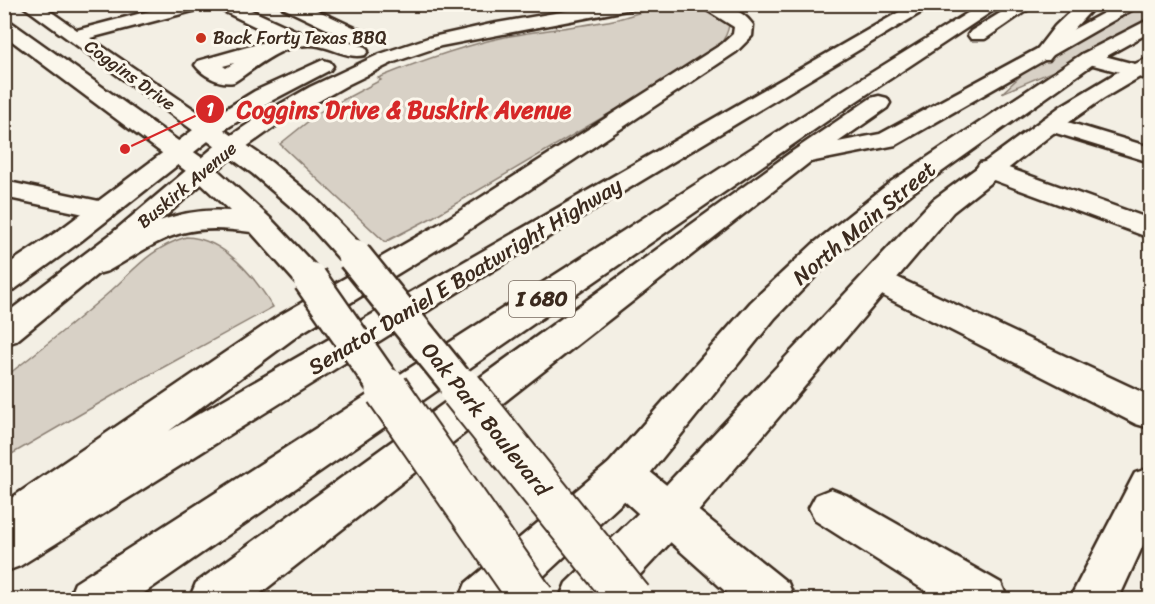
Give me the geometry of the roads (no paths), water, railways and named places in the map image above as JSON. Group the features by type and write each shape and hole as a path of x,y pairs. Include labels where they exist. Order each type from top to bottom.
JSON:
{"main road":[{"name":"Coggins Drive","path":"28,4 53,21 75,26 190,118 232,145"},
{"path":"75,26 198,4"},
{"path":"223,4 297,39"},
{"path":"290,4 366,48"},
{"name":"Buskirk Avenue","path":"9,274 103,210 208,129 263,96 366,48 420,30 562,4"},
{"name":"Buskirk Avenue","path":"4,333 88,269 232,145 297,104 380,61 408,50 474,31 606,11 631,4"},
{"path":"4,528 289,326 451,229 729,48 741,36 744,25 731,15 705,4"},
{"name":"I 680","path":"92,600 829,109 995,4"},
{"name":"I 680","path":"213,600 799,158 1028,4"},
{"path":"1042,56 1062,30 1089,4"},
{"path":"799,158 887,140 1134,4"},
{"name":"Senator Daniel E Boatwright Highway","path":"4,551 480,265 919,7"},
{"name":"North Main Street","path":"483,600 624,475 763,310 824,250 902,187 1089,58 1150,25"},
{"name":"Coggins Drive","path":"4,26 14,43 203,171"},
{"path":"277,46 297,39 319,40 366,48"},
{"path":"1089,58 1145,69"},
{"name":"North Main Street","path":"583,600 669,513 943,206 1051,124 1145,69"},
{"path":"1051,124 1150,155"},
{"name":"Oak Park Boulevard","path":"232,145 307,206 354,256 631,600"},
{"path":"989,169 1150,229"},
{"path":"203,171 260,224 310,279 533,600"},
{"path":"4,189 103,210"},
{"path":"88,269 145,237 185,221 202,218 260,224"},
{"path":"877,280 1150,413"},
{"path":"624,475 771,600"},
{"path":"1093,600 1150,486"},
{"path":"831,508 984,600"}],"place":[{"name":"Back Forty Texas BBQ","path":"201,38"},
{"name":"Coggins Drive & Buskirk Avenue","path":"125,149"}]}
